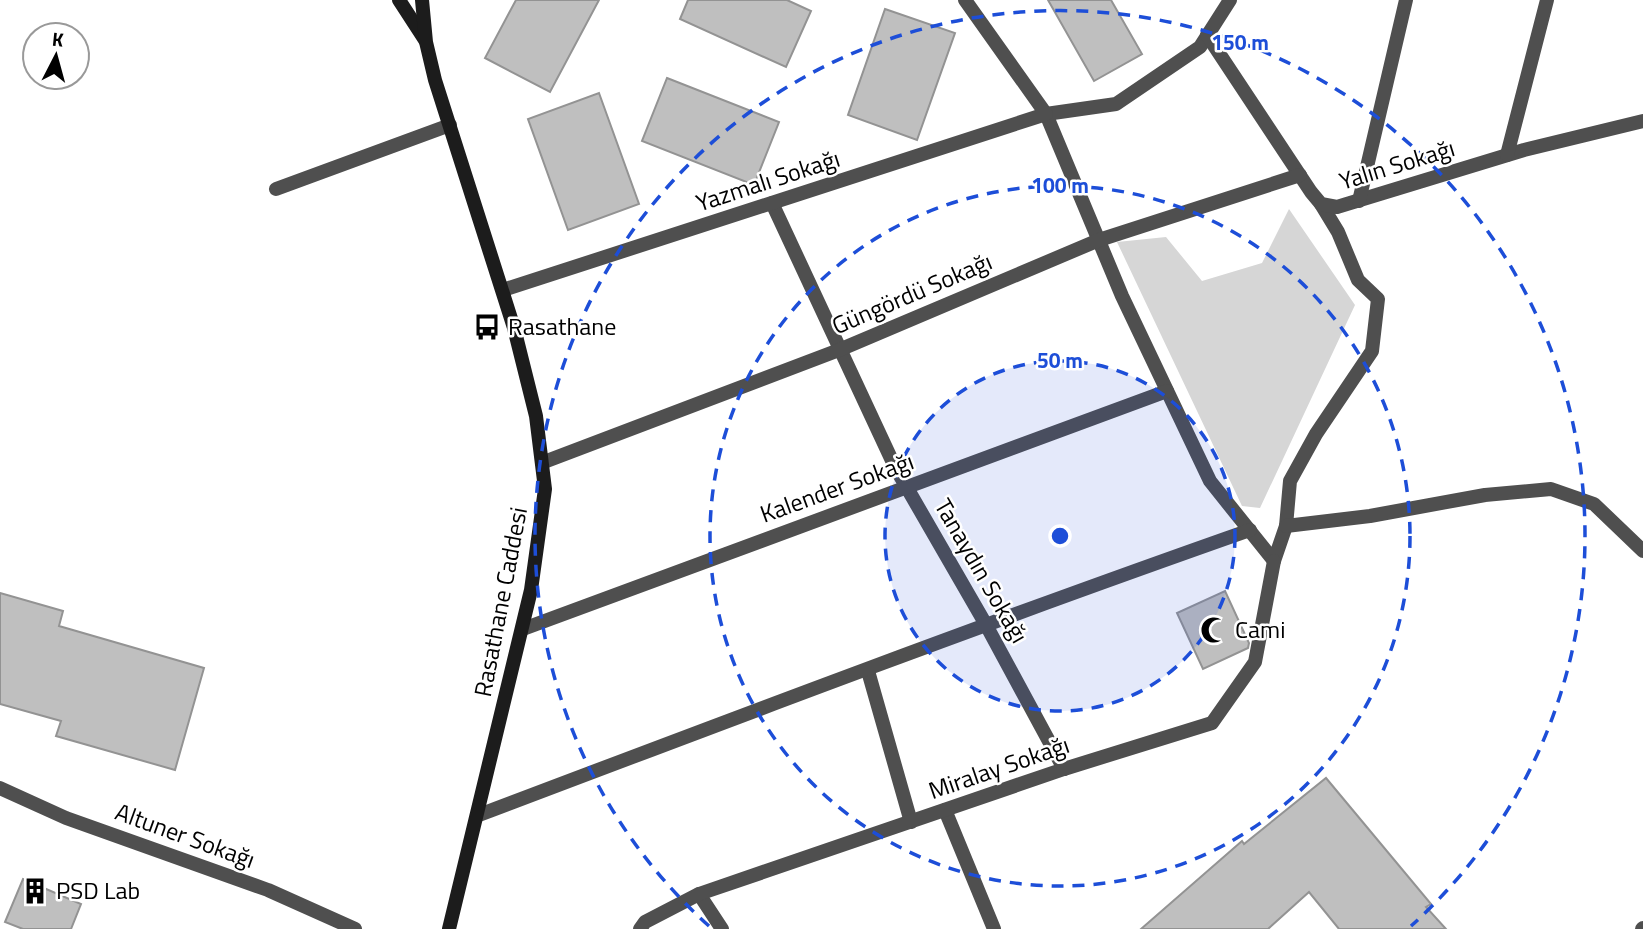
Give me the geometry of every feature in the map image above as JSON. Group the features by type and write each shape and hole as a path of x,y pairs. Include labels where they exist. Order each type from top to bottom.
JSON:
{"street":[{"path":"399,0 426,42"},
{"name":"Rasathane Caddesi","path":"422,0 426,42 503,290 536,416 544,461 543,520 523,629 449,929"},
{"path":"965,0 1046,114 1099,240 1210,481 1274,561"},
{"name":"Yazmalı Sokağı","path":"503,290 1046,114 1116,104 1200,47 1230,0"},
{"path":"1359,201 1406,0"},
{"path":"1507,155 1547,0"},
{"name":"Yalın Sokağı","path":"1207,35 1321,204 1337,207 1507,155 1643,121"},
{"path":"276,189 450,125"},
{"name":"Güngördü Sokağı","path":"544,461 839,350 1099,240 1300,174"},
{"name":"Tanaydın Sokağı","path":"772,204 906,487 1065,769"},
{"name":"Miralay Sokağı","path":"640,929 645,922 699,894 1065,769 1212,723 1255,662 1274,561 1286,526 1290,481 1316,434 1373,351 1378,299 1358,280 1338,232 1321,204"},
{"name":"Kalender Sokağı","path":"523,629 1167,391"},
{"path":"1286,526 1370,516 1485,495 1551,489 1594,504 1643,551"},
{"path":"479,815 867,671 985,623 1250,530"},
{"path":"867,671 911,822"},
{"name":"Altuner Sokağı","path":"0,788 66,818 268,890 355,929"},
{"path":"945,810 994,929"},
{"path":"699,894 722,929"}],"shaded area":[{"path":"1289,209 1355,305 1260,508 1242,506 1117,242 1166,237 1202,281 1262,263"}],"building":[{"path":"516,0 599,0 550,92 485,58"},
{"path":"688,0 787,0 811,11 786,67 680,19"},
{"path":"1048,0 1111,0 1142,54 1094,81"},
{"path":"885,9 955,33 917,140 848,115"},
{"path":"667,78 779,122 754,185 642,141"},
{"path":"599,93 639,204 568,230 528,119"},
{"name":"Cami","path":"1225,591 1249,643 1248,648 1203,669 1177,613"},
{"path":"0,593 63,611 59,626 204,668 175,770 56,736 61,721 0,704"},
{"path":"1326,778 1431,904 1426,907 1446,929 1339,929 1309,892 1268,929 1141,929 1242,841 1244,844"},
{"name":"PSD Lab","path":"23,879 81,904 71,929 23,929 5,922"}],"place":[{"name":"Rasathane","path":"487,327"},
{"name":"Cami","path":"1214,630"},
{"name":"PSD Lab","path":"35,891"}]}
